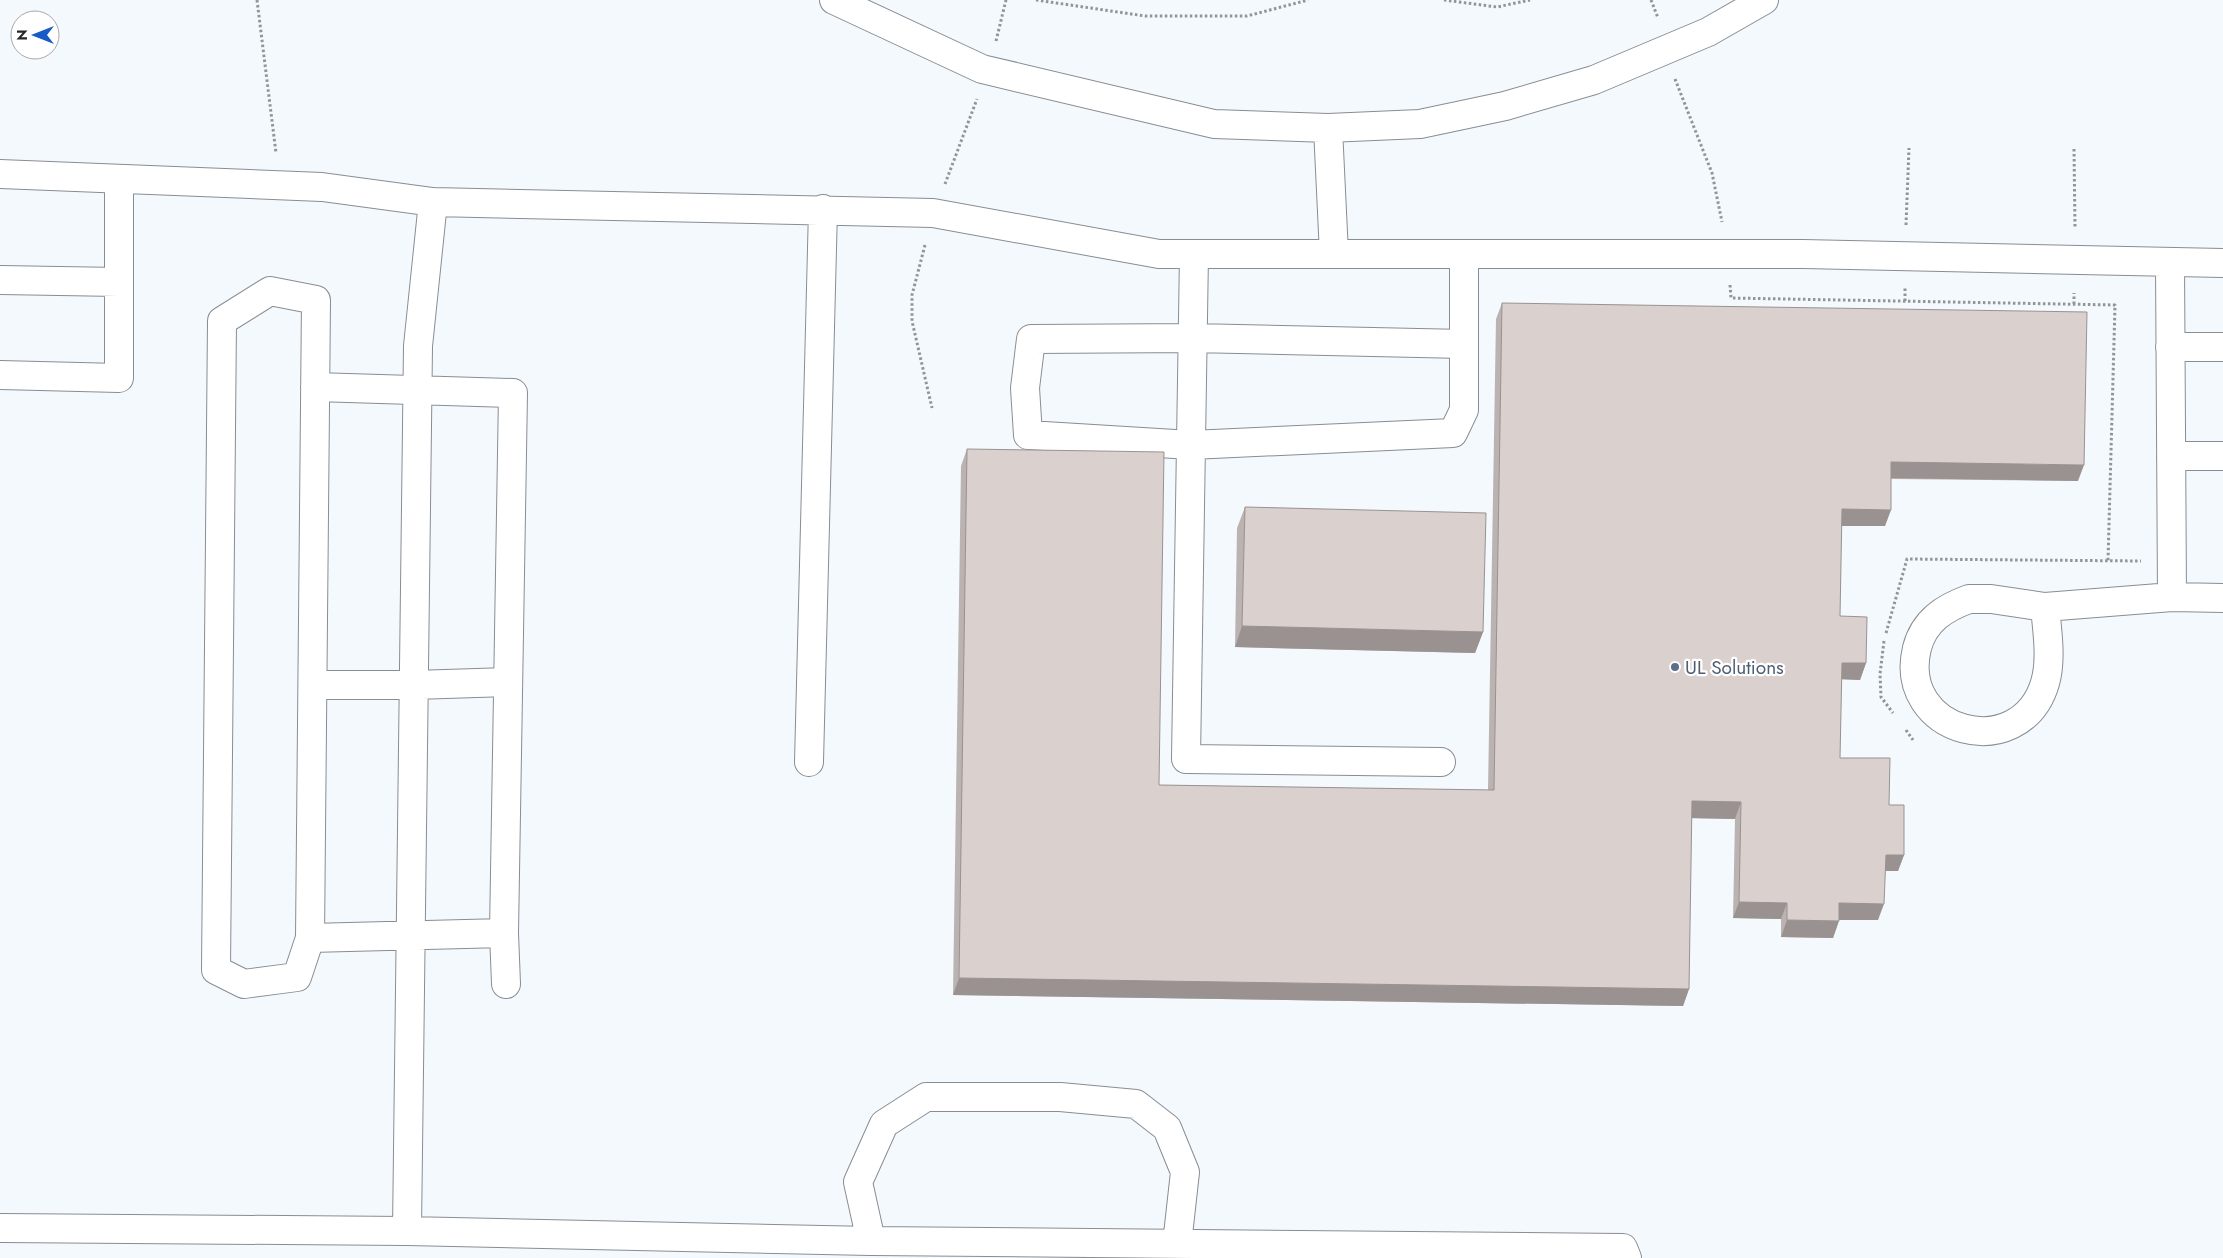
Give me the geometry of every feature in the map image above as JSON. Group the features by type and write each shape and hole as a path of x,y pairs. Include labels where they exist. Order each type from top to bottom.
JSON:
{"lane":[{"path":"834,0 982,69 1214,124 1328,128 1420,124 1505,106 1594,80 1708,32 1764,0"},
{"path":"1328,128 1334,254"},
{"path":"0,174 322,187 433,202 824,209 934,213 1159,254 1728,254 2223,263"},
{"path":"0,375 119,378 119,180"},
{"path":"407,1231 418,346 433,202"},
{"path":"809,762 824,209"},
{"path":"1194,254 1186,759 1441,762"},
{"path":"1464,344 1193,338 1031,339 1025,388 1028,435 1191,445 1454,433 1464,410 1465,254"},
{"path":"2170,262 2172,597"},
{"path":"0,280 119,282"},
{"path":"270,291 316,300 313,685 310,938 297,978 244,984 216,970 222,321 270,291"},
{"path":"2170,347 2223,347"},
{"path":"315,387 512,393 504,933 506,984"},
{"path":"2171,456 2223,456"},
{"path":"2045,607 2048,637 2046,681 2037,702 2022,718 2002,729 1980,732 1958,728 1939,717 1924,701 1916,681 1914,659 1920,638 1932,619 1949,606 1969,599 1991,599 2045,607 2172,597 2223,598"},
{"path":"313,685 414,685 508,682"},
{"path":"310,938 504,933"},
{"path":"871,1241 858,1182 884,1124 926,1097 1060,1097 1136,1104 1167,1128 1185,1172 1177,1244"},
{"path":"0,1228 407,1231 871,1241 1622,1248 1627,1258"}],"path":[{"path":"257,0 280,186"},
{"path":"1036,0 1145,16 1247,16 1308,0"},
{"path":"1444,0 1498,7 1530,0"},
{"path":"1651,0 1670,48 1672,72 1712,172 1728,254 1731,298 2115,305 2108,561"}],"building":[{"name":"UL Solutions","path":"1502,303 2087,312 2084,465 1891,462 1891,510 1842,509 1840,616 1867,617 1866,663 1842,663 1840,758 1890,758 1889,805 1904,805 1904,855 1886,855 1884,904 1839,903 1839,921 1787,920 1787,903 1739,902 1741,802 1692,801 1689,989 959,978 967,449 1164,452 1159,785 1494,790"},
{"path":"1245,507 1486,513 1483,632 1242,626"}],"place":[{"name":"UL Solutions","path":"1675,667"}]}
